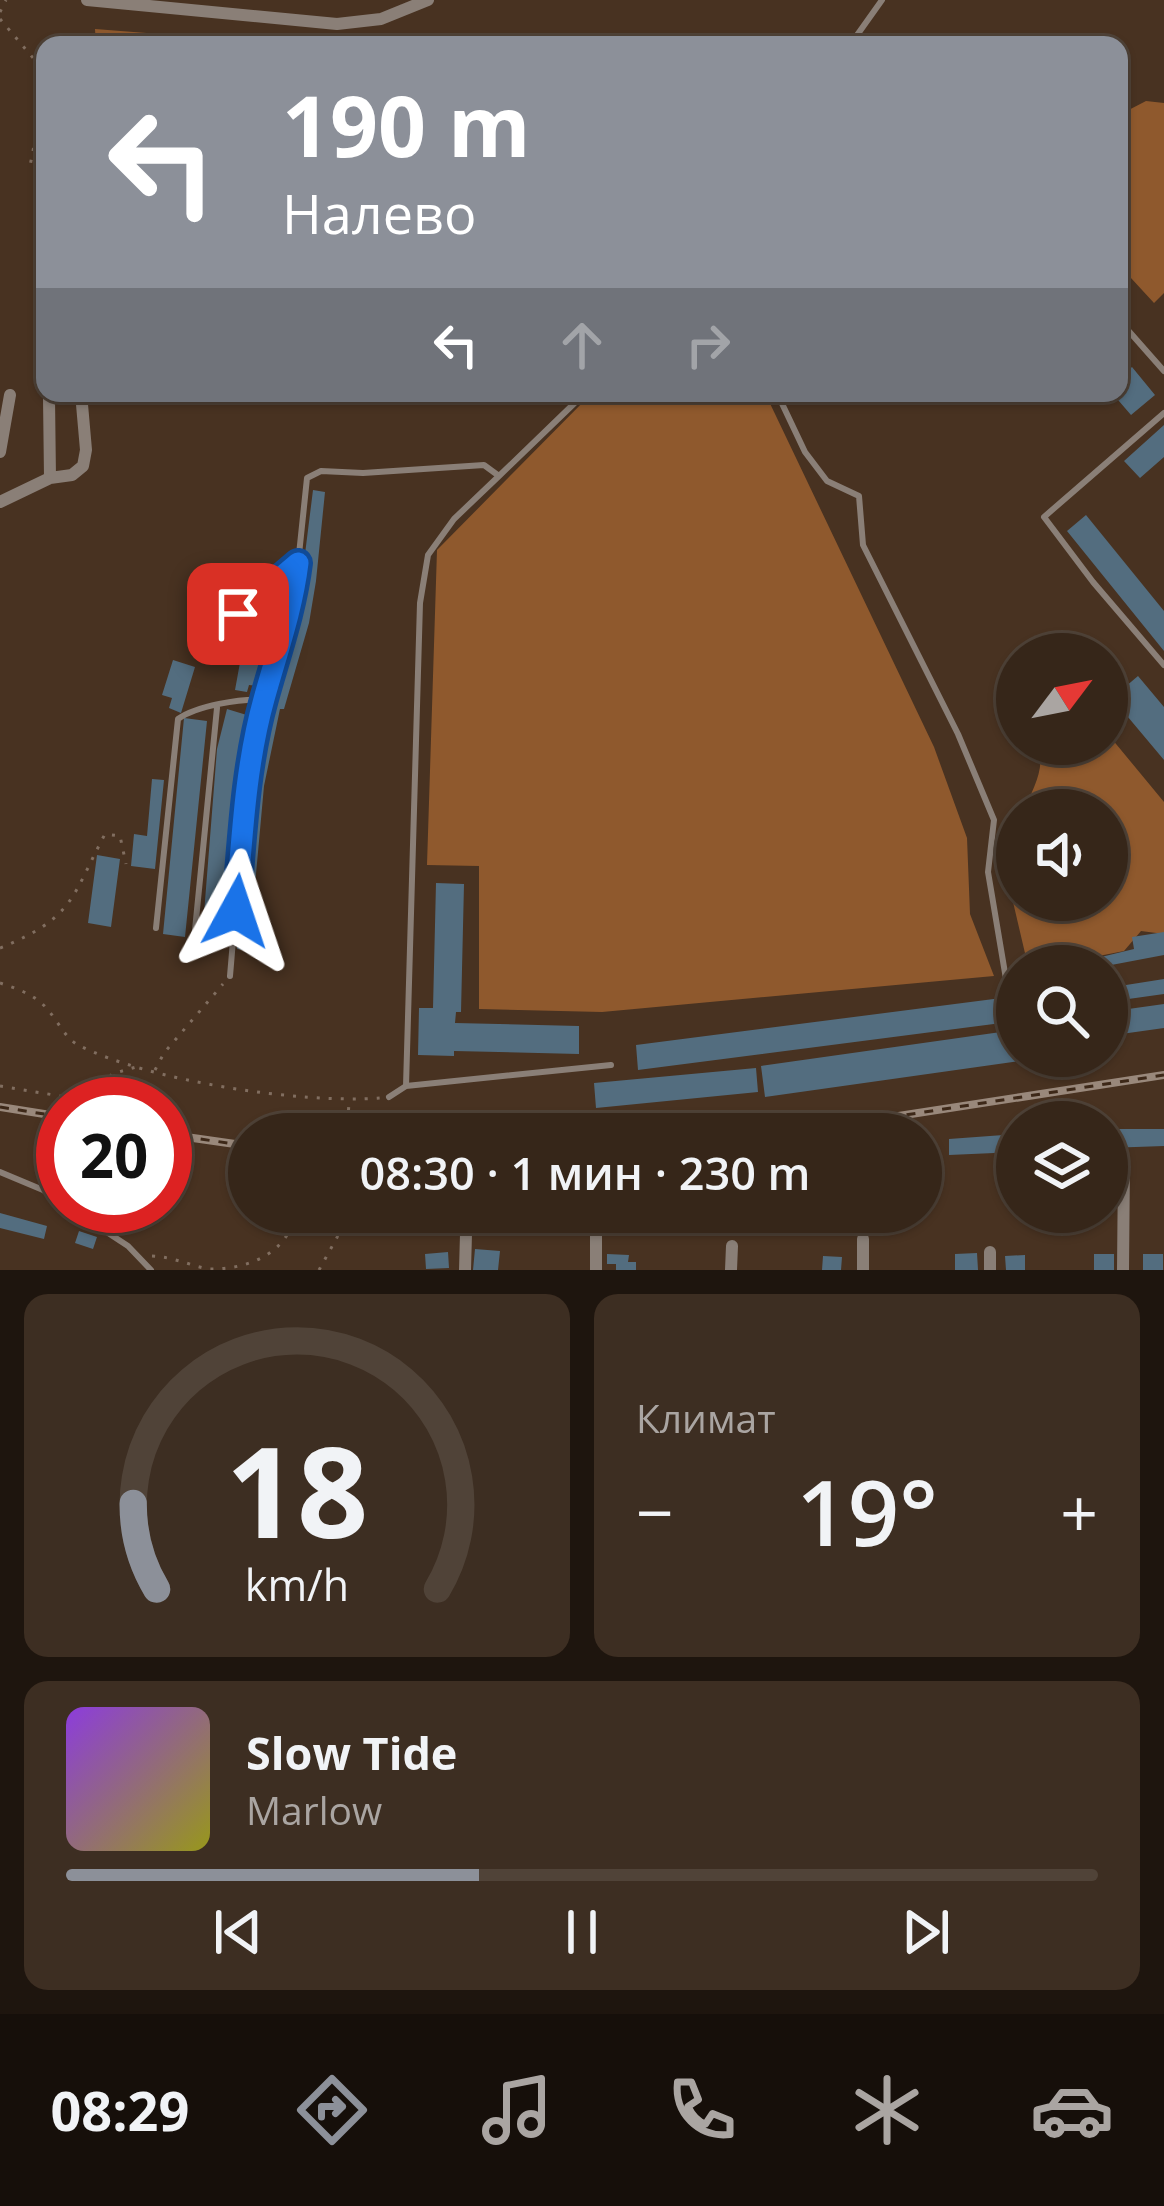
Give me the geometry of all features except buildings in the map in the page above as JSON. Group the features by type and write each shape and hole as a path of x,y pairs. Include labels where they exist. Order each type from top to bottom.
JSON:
{"street":[{"path":"87,0 211,7 359,24 428,0"},
{"path":"0,452 10,395"},
{"path":"50,402 50,478"},
{"path":"0,502 50,478 71,476 83,466 83,402"},
{"path":"596,1233 596,1270"},
{"path":"1123,1233 1123,1270"},
{"path":"465,1270 466,1234"},
{"path":"863,1239 863,1270"},
{"path":"731,1270 732,1246"},
{"path":"990,1252 990,1270"}],"lane":[{"path":"856,36 882,0"},
{"path":"1128,330 1164,371"},
{"path":"406,1086 420,603 428,555 454,519 576,402"},
{"path":"781,402 805,452 827,481 859,496 862,545 958,734 994,820 988,872 1000,945"},
{"path":"1164,413 1044,517 1164,664"},
{"path":"230,976 245,802 264,700 291,614 308,478 321,471 484,465 499,476"},
{"path":"204,637 229,640 238,614 298,563"},
{"path":"155,928 178,719 192,709 217,708 240,698 264,700"},
{"path":"194,940 217,708"},
{"path":"389,1097 406,1086 611,1065"},
{"path":"0,1172 36,1190"},
{"path":"108,1233 151,1270"}],"path":[{"path":"6,0 0,16 36,61"},
{"path":"30,166 36,135"},
{"path":"0,948 30,937 54,920 80,890 105,834 121,836 126,864"},
{"path":"154,1072 164,1053 230,976"},
{"path":"0,983 45,1005 73,1043 154,1072 302,1097 389,1097"},
{"path":"0,1086 78,1099 98,1093 112,1074 139,1066"},
{"path":"349,1113 350,1100"},
{"path":"128,1246 208,1269 247,1267 272,1256 289,1233"},
{"path":"319,1270 339,1233"},
{"path":"466,1234 531,1233"},
{"path":"732,1246 735,1233"}],"shaded area":[{"path":"95,29 184,36 95,36"},
{"path":"1146,101 1164,103 1164,293 1154,303 1128,275 1128,110"},
{"path":"583,402 769,402 934,747 967,838 970,914 994,976 602,1012 479,1009 479,866 427,865 437,550"},
{"path":"1128,758 1164,802 1164,934 1141,931 1128,946 1023,945 1017,921 1128,921 1128,789 1034,789 1040,765 1128,765"}],"railway":[{"path":"918,1113 1164,1075"},
{"path":"0,1107 36,1113"},
{"path":"192,1138 228,1143"}],"route":[{"path":"236,911 255,744 291,614 298,563 238,614"}]}
